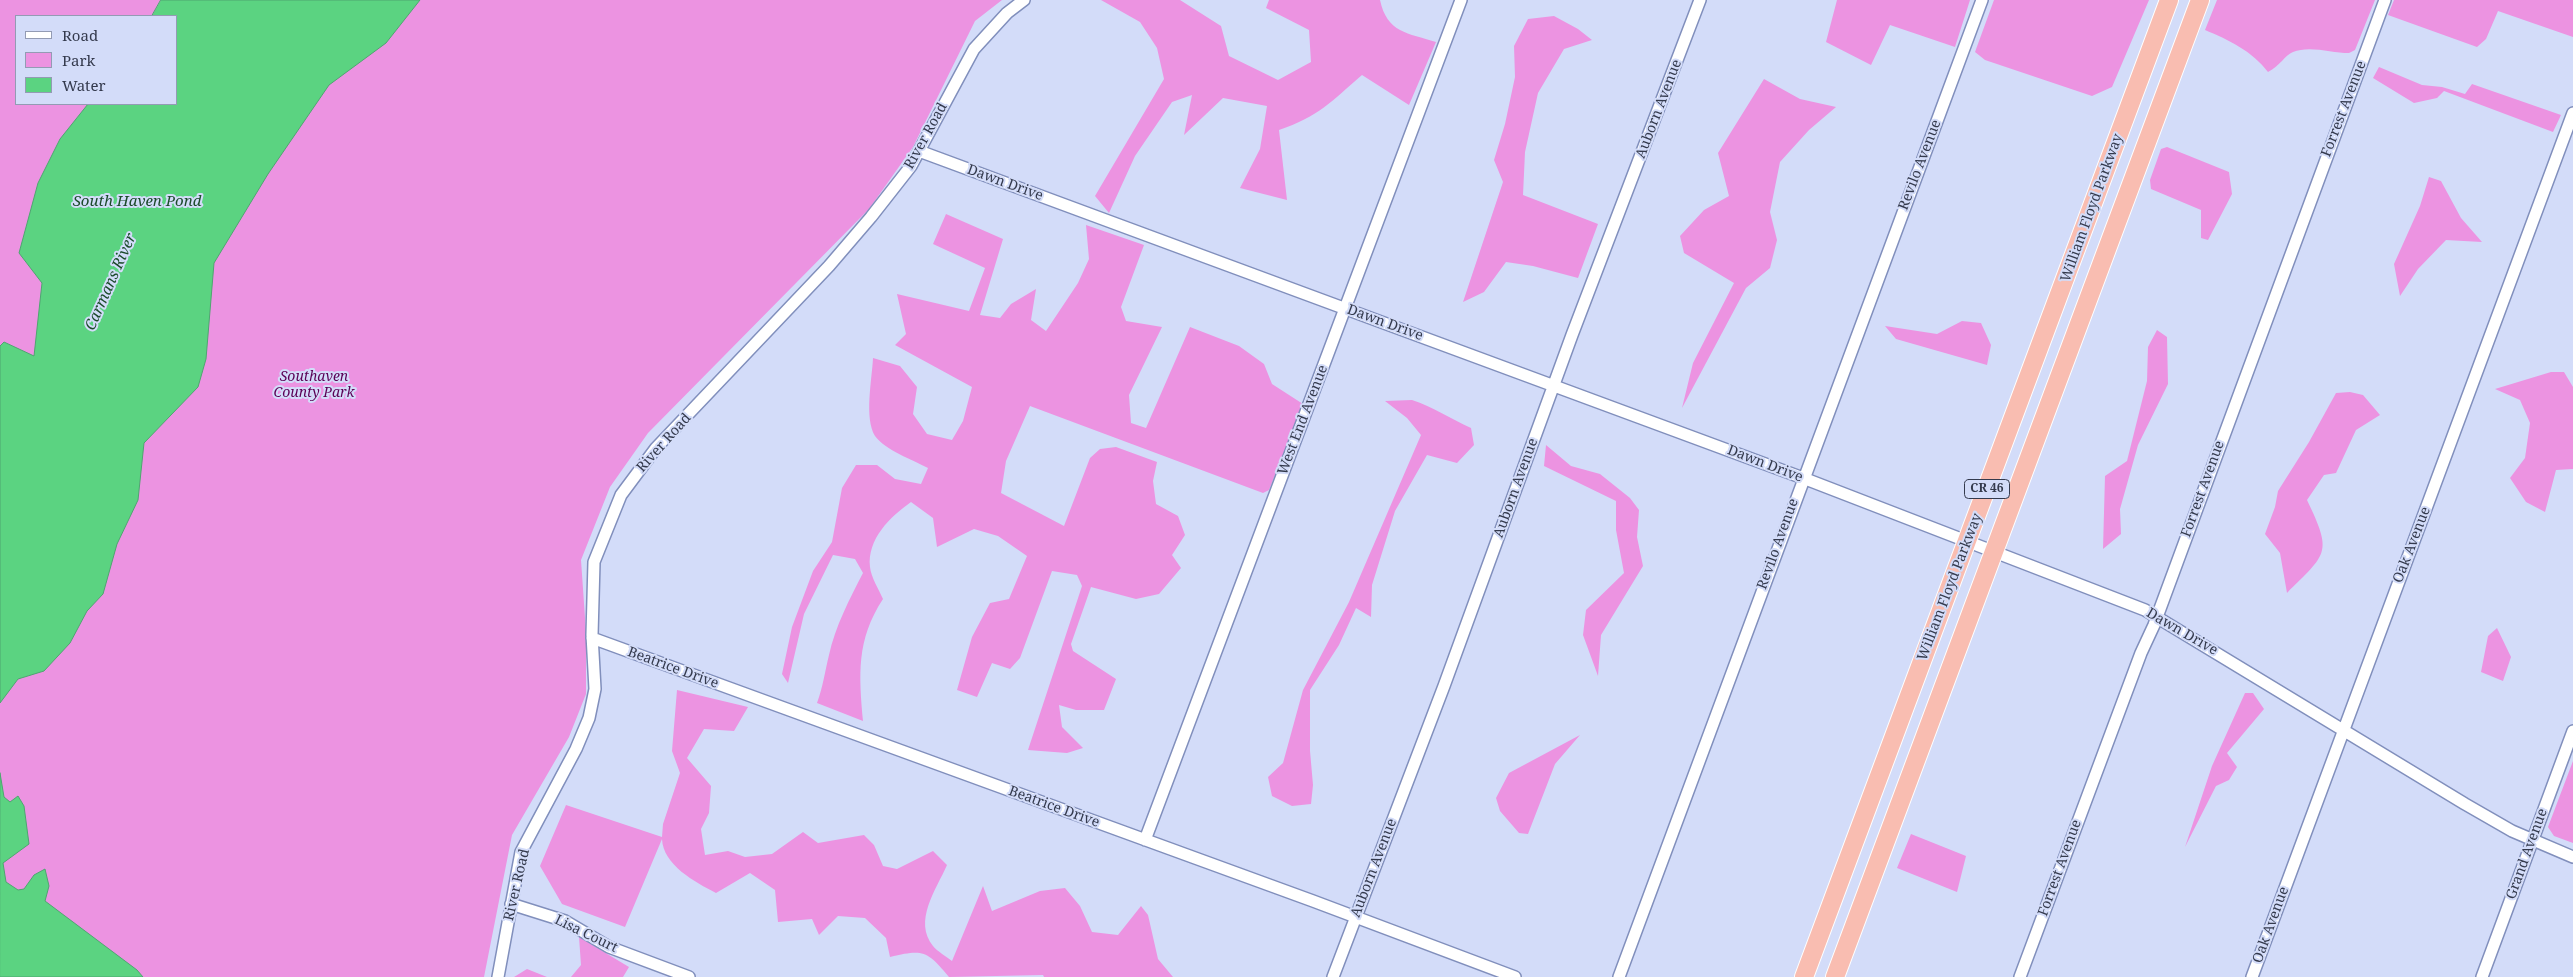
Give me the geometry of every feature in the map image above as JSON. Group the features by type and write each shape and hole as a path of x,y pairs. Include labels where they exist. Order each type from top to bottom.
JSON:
{"highway":[{"name":"William Floyd Parkway","path":"1804,977 2169,0"},
{"name":"William Floyd Parkway","path":"1836,977 2200,0"}],"street":[{"name":"River Road","path":"498,977 522,852 576,749 589,718 595,689 592,638 594,562 621,495 656,448 829,266 871,217 911,166 974,49 1008,13 1024,0"},
{"name":"West End Avenue","path":"1145,840 1461,0"},
{"name":"Auborn Avenue","path":"1333,977 1444,686 1554,385 1700,0"},
{"name":"Revilo Avenue","path":"1619,977 1802,478 1982,0"},
{"name":"Forrest Avenue","path":"2020,977 2385,0"},
{"name":"Oak Avenue","path":"2252,977 2346,730 2389,607 2573,113"},
{"name":"Dawn Drive","path":"919,151 1802,478 2156,615 2465,804 2533,840 2573,858"},
{"name":"Beatrice Drive","path":"592,638 1514,977"},
{"name":"Grand Avenue","path":"2482,977 2573,731"},
{"name":"Lisa Court","path":"511,904 565,921 608,947 689,977"}],"green space":[{"name":"Southaven County Park","path":"0,0 1002,0 975,21 913,147 869,209 648,433 610,487 581,560 586,632 586,694 569,737 512,835 484,977 0,977"},
{"path":"1101,0 1180,0 1221,26 1229,56 1278,80 1311,62 1309,30 1266,8 1269,0 1380,0 1383,11 1393,25 1400,30 1436,42 1409,105 1362,75 1314,114 1279,130 1287,200 1240,188 1260,149 1267,106 1223,98 1184,135 1192,95 1172,102 1135,156 1109,213 1095,196 1164,79 1157,48 1140,22"},
{"path":"1837,0 1970,0 1955,47 1890,25 1871,65 1826,42"},
{"path":"1994,0 2149,0 2112,87 2092,96 1985,60 1975,52"},
{"path":"2217,0 2375,0 2355,50 2349,53 2313,49 2299,50 2290,53 2268,72 2255,58 2240,47 2205,30"},
{"path":"2394,0 2573,0 2573,37 2498,11 2486,39 2477,47 2388,15"},
{"path":"1554,16 1578,29 1592,40 1564,49 1538,93 1525,152 1523,195 1598,224 1578,278 1533,266 1506,262 1484,292 1463,302 1503,182 1494,160 1505,124 1515,77 1514,46 1528,19"},
{"path":"2379,67 2422,85 2442,87 2465,94 2472,84 2561,115 2553,132 2444,91 2437,98 2414,103 2373,78"},
{"path":"1764,79 1800,99 1836,107 1809,130 1780,162 1770,212 1777,240 1770,268 1746,288 1682,408 1693,363 1734,283 1684,253 1680,236 1704,210 1729,196 1718,153"},
{"path":"2167,147 2229,172 2232,194 2208,240 2201,238 2201,210 2151,189 2150,180 2161,149"},
{"path":"2429,177 2441,181 2461,218 2482,242 2446,240 2418,269 2400,296 2394,264 2420,206"},
{"path":"946,214 1003,239 980,315 1000,318 1011,304 1036,289 1031,320 1046,331 1078,283 1089,259 1086,225 1144,245 1121,307 1126,321 1162,327 1129,395 1131,423 1146,428 1190,327 1239,346 1264,364 1272,384 1303,404 1269,490 1263,493 1030,406 1006,461 1001,493 1064,526 1090,458 1100,449 1116,447 1157,462 1153,481 1156,504 1178,516 1185,535 1172,555 1181,568 1159,594 1136,599 1091,587 1071,644 1073,651 1116,679 1104,710 1076,710 1059,705 1062,727 1083,748 1067,753 1028,750 1082,586 1077,575 1052,571 1020,658 1010,669 992,663 977,697 957,690 972,637 990,603 1009,599 1027,556 998,536 974,529 937,547 933,518 911,502 888,522 872,547 870,567 883,599 868,629 861,658 863,721 817,703 835,634 863,573 855,559 833,555 804,614 788,683 782,674 792,627 813,571 832,542 842,488 856,465 877,465 895,479 921,484 928,468 885,446 875,436 869,409 873,358 900,366 917,387 913,414 927,434 952,440 963,421 972,387 895,345 906,334 897,294 969,311 985,268 933,244"},
{"path":"1962,321 1981,323 1991,345 1987,365 1896,339 1885,326 1937,334"},
{"path":"2157,330 2167,337 2168,384 2138,445 2120,509 2121,534 2103,549 2105,476 2127,461 2147,381 2148,347"},
{"path":"2551,372 2564,372 2573,387 2573,469 2556,470 2545,512 2526,502 2510,478 2525,458 2530,423 2520,400 2495,389"},
{"path":"2350,392 2363,395 2380,415 2356,430 2336,473 2324,475 2307,500 2320,532 2323,543 2322,552 2311,569 2287,593 2280,553 2265,534 2275,507 2278,491 2309,442 2336,393"},
{"path":"1412,400 1471,428 1474,445 1457,463 1427,455 1395,511 1372,585 1371,617 1356,608 1339,645 1310,690 1310,751 1313,785 1311,804 1292,806 1272,796 1268,777 1283,763 1303,690 1349,602 1421,435 1407,418 1385,401"},
{"path":"1546,445 1571,466 1600,474 1630,498 1639,510 1637,537 1643,566 1601,635 1598,676 1583,635 1586,610 1624,573 1616,530 1616,501 1544,466"},
{"path":"2497,628 2511,657 2503,681 2481,672 2488,636"},
{"path":"677,690 748,707 734,731 704,729 687,758 711,786 709,813 701,829 705,855 728,851 745,857 772,854 803,832 818,843 864,835 874,845 883,866 897,869 933,851 947,865 928,906 925,926 927,936 933,946 952,961 983,886 992,911 1040,891 1065,888 1080,906 1092,932 1118,935 1141,906 1148,915 1158,959 1173,977 1044,977 1043,975 949,977 930,957 924,954 910,953 890,957 886,938 865,918 838,916 819,935 812,919 778,922 775,890 750,873 716,893 690,878 674,865 668,857 662,839 625,927 562,904 540,866 566,805 662,837 663,824 680,773 672,751"},
{"path":"2245,693 2253,693 2264,709 2227,753 2237,767 2229,780 2216,786 2185,847 2212,766"},
{"path":"1580,735 1555,764 1528,834 1519,833 1500,811 1496,798 1509,773"},
{"path":"2573,761 2573,843 2554,836 2548,827"},
{"path":"1911,834 1966,856 1957,892 1897,868"},
{"path":"579,937 629,967 623,977 571,977 581,965"},
{"path":"527,969 547,977 514,977"}],"water":[{"name":"South Haven Pond","path":"161,0 420,0 386,43 329,85 268,174 214,263 206,359 198,387 144,443 138,500 117,544 103,594 87,611 70,643 44,671 18,679 0,703 0,346 4,342 34,356 42,283 19,253 38,183 60,139 87,105 178,105 178,15 153,15"},
{"path":"0,773 4,797 10,802 18,796 24,806 29,844 3,863 6,882 18,890 24,889 34,875 45,869 49,886 45,901 137,970 143,977 0,977"}],"water label":[{"name":"Carmans River","path":"111,282"}]}
